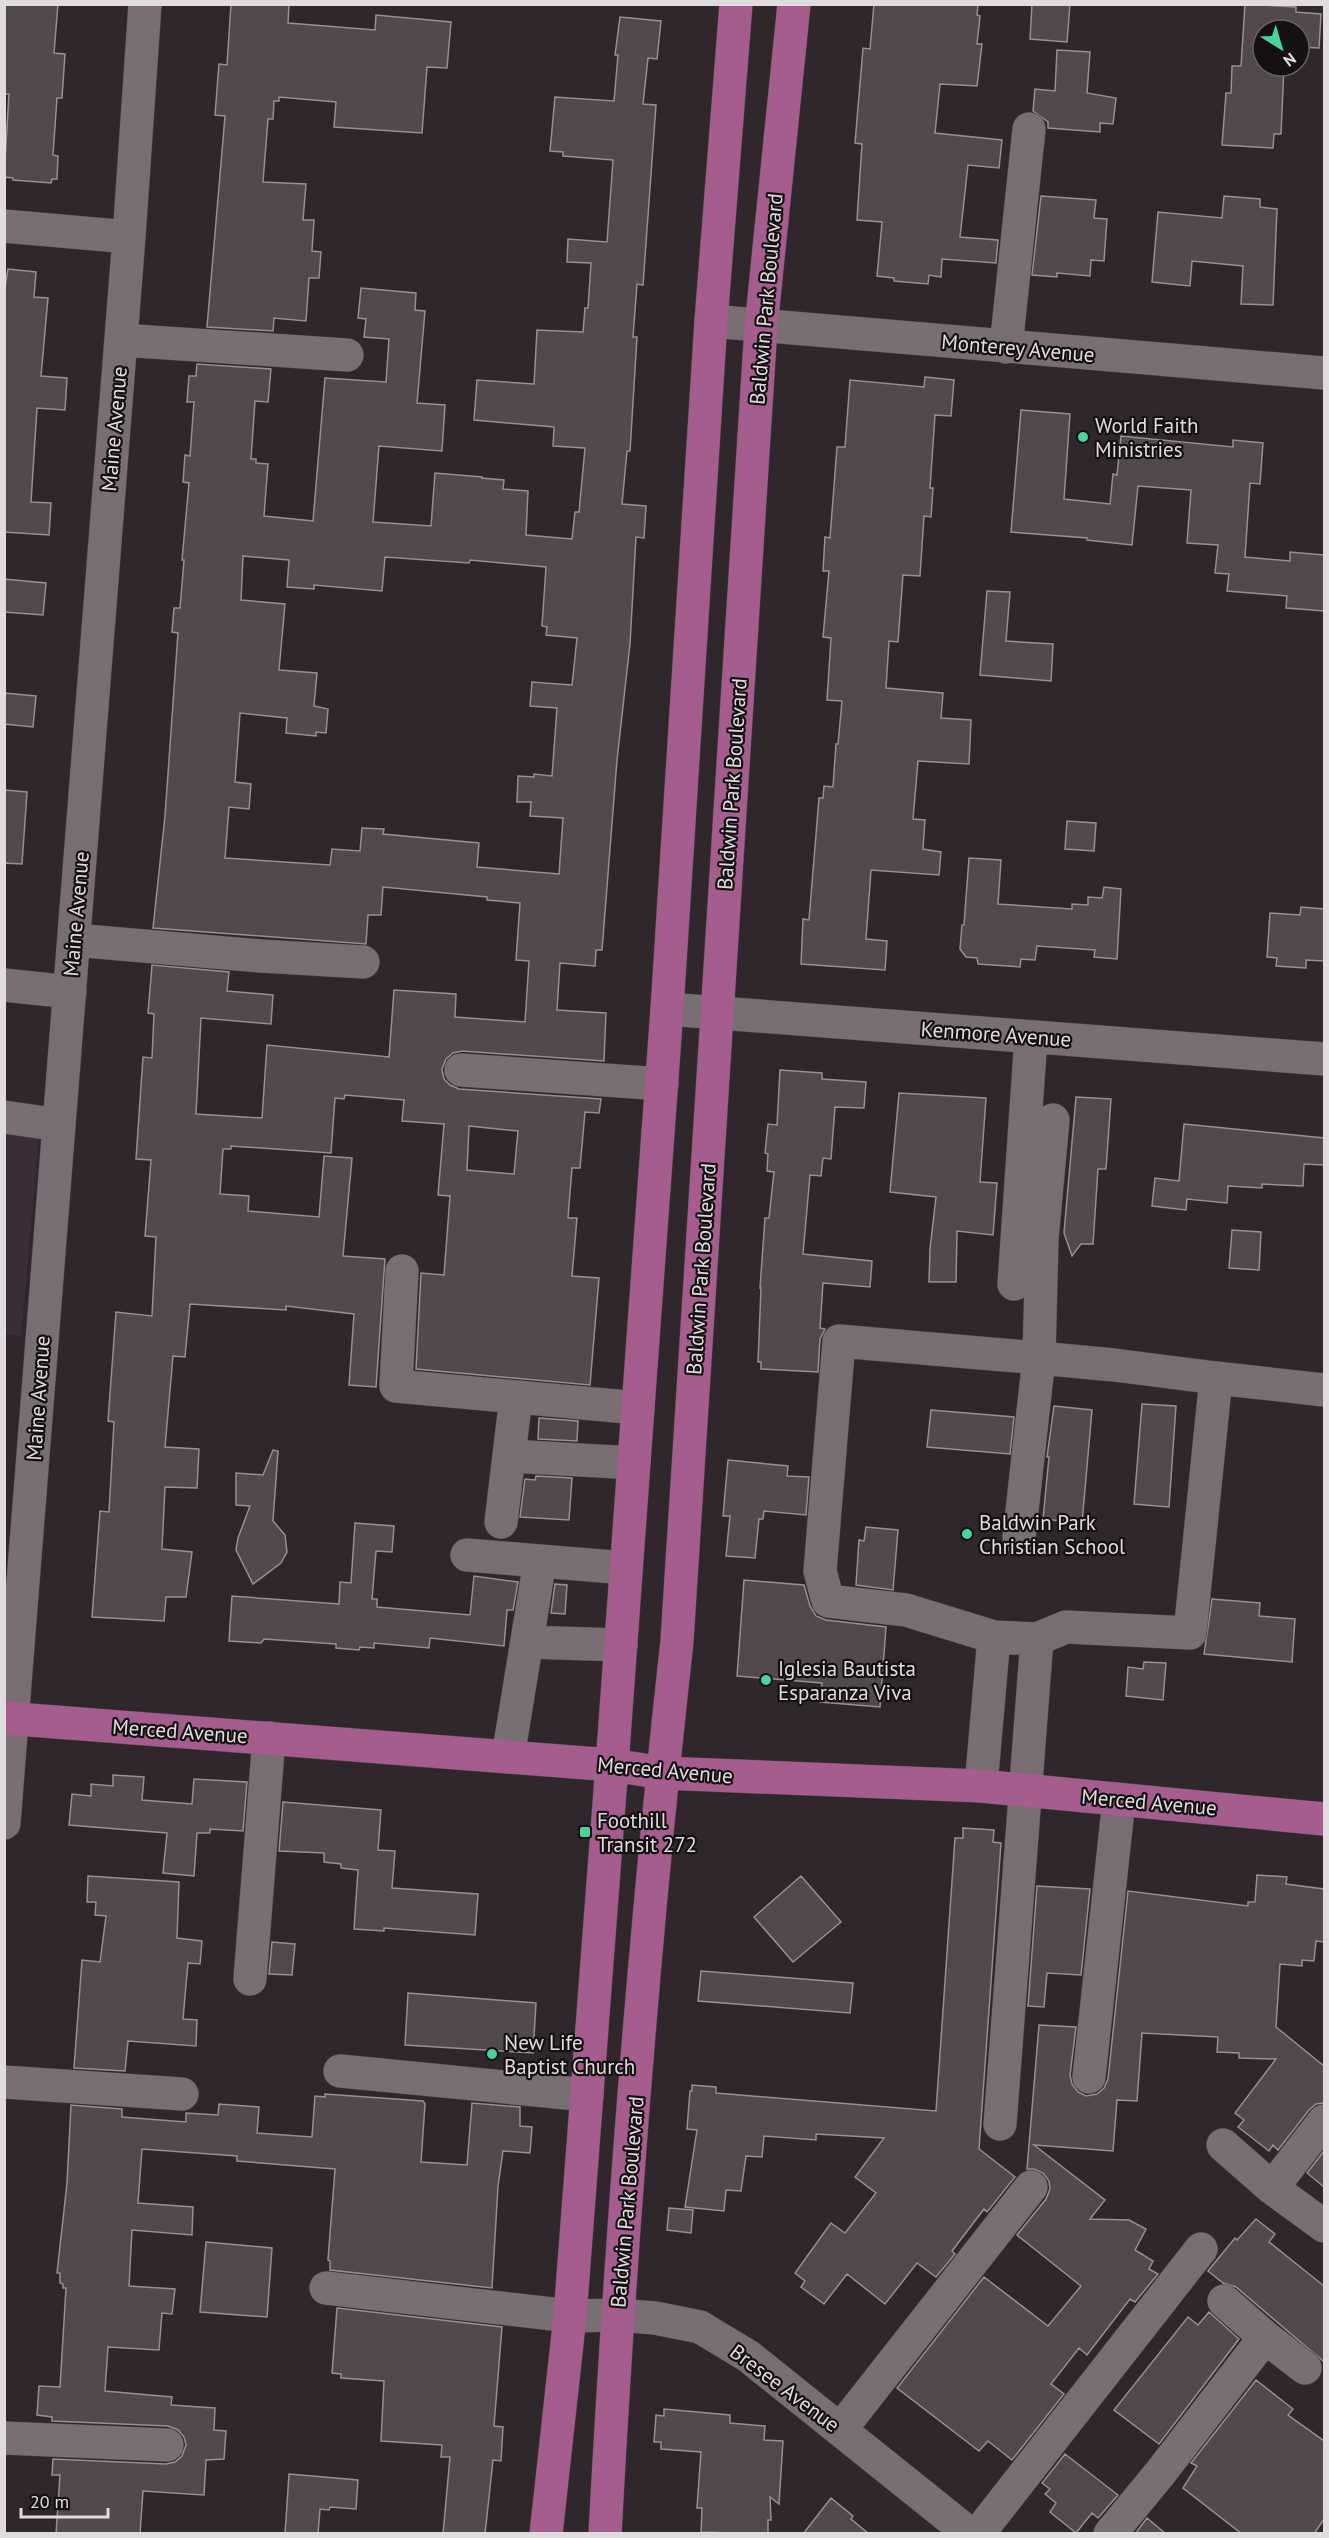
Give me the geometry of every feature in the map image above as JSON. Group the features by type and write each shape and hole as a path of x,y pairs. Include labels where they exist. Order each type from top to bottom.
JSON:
{"main road":[{"path":"546,2534 570,2316 612,1765 662,1084 711,321 736,4"},
{"name":"Baldwin Park Boulevard","path":"605,2534 617,2316 663,1773 677,1641 761,327 794,4"},
{"name":"Merced Avenue","path":"9,1718 612,1765 663,1773 981,1786 1324,1819"}],"street":[{"name":"Maine Avenue","path":"4,1823 9,1718 70,992 145,4"},
{"path":"1006,347 1029,129"},
{"path":"4,226 129,237"},
{"name":"Monterey Avenue","path":"711,321 1324,373"},
{"path":"121,340 347,355"},
{"path":"74,940 363,962"},
{"path":"4,985 70,992"},
{"name":"Kenmore Avenue","path":"667,1009 1324,1059"},
{"path":"1014,1284 1031,1037"},
{"path":"461,1070 662,1084"},
{"path":"4,1117 59,1125"},
{"path":"1019,1538 1039,1358 1042,1239 1053,1120"},
{"path":"402,1271 396,1386 638,1408"},
{"path":"1216,1378 1190,1633 1066,1627 1037,1639 994,1637 906,1610 828,1601 820,1571 839,1341 1114,1365 1324,1390"},
{"path":"501,1522 516,1397"},
{"path":"509,1456 634,1463"},
{"path":"467,1555 626,1568"},
{"path":"508,1757 540,1561"},
{"path":"981,1786 994,1637"},
{"path":"1000,2124 1037,1639"},
{"path":"527,1642 621,1645"},
{"path":"250,1979 269,1738"},
{"path":"1089,2076 1119,1800"},
{"path":"340,2071 586,2095"},
{"path":"4,2082 182,2094"},
{"path":"1272,2188 1324,2121"},
{"path":"1223,2145 1272,2188 1324,2226"},
{"path":"840,2430 1031,2187"},
{"path":"978,2534 1201,2249"},
{"name":"Bresee Avenue","path":"327,2288 570,2316 655,2318 700,2327 748,2356 970,2534"},
{"path":"1224,2301 1305,2368"},
{"path":"1110,2534 1265,2337"},
{"path":"4,2438 167,2445"}],"shaded area":[{"path":"4,1103 42,1106 21,1336 5,1334"}],"building":[{"path":"4,4 58,4 54,53 65,54 62,98 57,98 53,155 58,156 57,179 52,179 51,183 13,180 13,178 4,177 9,94 5,94"},
{"path":"231,4 289,4 288,23 375,30 376,15 451,22 447,68 427,67 422,133 334,127 336,102 279,97 279,101 274,101 273,119 268,119 263,182 306,184 303,220 314,220 312,251 321,252 319,278 309,278 306,321 274,318 273,331 207,327 225,116 215,115 219,64 227,65"},
{"path":"874,4 978,4 977,15 980,16 977,44 982,44 977,86 940,84 935,133 1002,140 999,168 968,165 960,237 998,240 996,263 942,259 941,277 929,275 928,284 894,281 894,278 877,276 882,222 857,220 862,144 855,143 863,48 870,49"},
{"path":"1032,4 1070,4 1067,42 1030,39"},
{"path":"1245,4 1296,7 1296,12 1321,14 1319,48 1311,48 1311,18 1251,18 1251,78 1283,78 1281,134 1274,134 1273,148 1222,145 1226,93 1231,93 1232,66 1241,66"},
{"path":"620,17 661,21 657,59 648,58 643,104 656,105 643,285 637,284 633,337 637,337 630,451 627,451 622,504 646,506 644,538 636,537 630,644 617,760 602,950 596,950 595,966 560,963 557,1010 606,1013 604,1061 462,1051 453,1053 446,1059 442,1069 444,1079 459,1089 601,1099 599,1113 585,1112 580,1168 572,1168 568,1218 577,1218 572,1276 599,1278 590,1385 416,1369 421,1273 444,1275 450,1196 438,1195 444,1124 402,1121 404,1100 345,1095 344,1099 335,1098 331,1153 231,1146 231,1149 223,1149 220,1194 249,1196 248,1211 319,1217 324,1156 352,1158 343,1256 385,1259 376,1387 349,1385 354,1314 286,1306 286,1310 190,1304 185,1357 173,1356 165,1447 199,1449 197,1488 165,1487 162,1549 192,1552 186,1597 166,1597 164,1621 92,1617 100,1511 109,1512 114,1422 108,1421 116,1312 152,1316 156,1237 145,1236 151,1160 136,1159 143,1057 152,1058 154,1014 148,1013 152,965 229,972 227,991 273,995 271,1024 201,1018 196,1114 262,1118 267,1045 389,1057 394,990 456,994 455,1017 525,1022 529,961 516,960 520,903 487,900 487,897 383,887 381,915 368,915 366,944 153,928 165,816 178,633 172,632 174,608 180,608 184,560 182,560 189,483 183,482 185,455 190,456 194,402 187,402 189,376 196,376 197,364 271,369 268,402 255,401 251,459 256,459 256,463 268,464 264,516 313,521 325,378 386,382 389,339 364,337 366,319 358,318 361,288 416,293 415,310 425,311 417,403 445,405 442,451 379,446 373,522 431,526 435,473 482,477 504,480 503,489 528,491 526,535 572,539 575,512 579,512 585,448 553,446 554,427 474,420 477,380 534,384 537,330 583,332 585,308 588,308 591,263 567,262 568,239 607,242 613,160 563,156 563,152 550,151 555,97 614,101 618,55 615,55","holes":["243,556 289,560 287,587 314,589 314,585 382,591 385,557 469,563 470,560 546,567 542,626 547,627 546,635 577,638 572,685 532,682 530,706 557,708 552,776 534,774 534,777 518,776 517,802 531,802 530,816 563,818 559,874 477,867 479,843 383,834 384,829 362,828 360,851 332,849 330,865 225,858 229,807 249,809 251,784 235,782 240,713 287,718 286,733 316,736 316,732 326,733 328,709 314,706 317,673 279,670 285,604 241,600","469,1126 518,1131 514,1174 467,1170"]},
{"path":"1057,50 1090,52 1087,93 1116,98 1113,124 1100,123 1100,132 1048,128 1048,122 1033,111 1035,89 1055,91"},
{"path":"1041,196 1096,200 1094,218 1107,219 1104,261 1091,260 1090,276 1057,273 1057,277 1032,275"},
{"path":"1224,196 1260,199 1260,207 1277,209 1273,305 1241,304 1243,266 1192,261 1190,286 1152,282 1158,212 1222,218"},
{"path":"8,269 36,272 34,297 48,298 41,376 67,378 65,410 37,408 31,502 51,503 49,535 4,532 4,293"},
{"path":"925,377 954,380 951,416 935,415 930,488 933,488 931,517 924,516 920,576 903,575 898,642 889,641 886,688 943,693 941,718 971,720 969,764 918,761 913,819 925,820 923,849 941,852 939,875 871,870 866,939 887,941 885,970 801,964 803,919 809,920 819,798 823,798 824,786 833,787 842,701 827,700 831,638 823,637 829,571 823,571 825,537 830,538 837,447 845,447 850,380 924,387"},
{"path":"1021,410 1070,414 1064,499 1110,504 1113,474 1117,475 1121,436 1233,447 1233,440 1263,443 1260,484 1250,483 1245,557 1290,561 1290,552 1324,555 1324,611 1286,608 1287,596 1227,591 1229,574 1215,573 1218,545 1187,543 1191,490 1138,486 1132,545 1087,540 1087,538 1011,532"},
{"path":"4,579 46,583 43,615 4,612"},
{"path":"987,591 1010,592 1006,641 1053,644 1051,681 980,675"},
{"path":"4,693 36,696 33,727 4,724"},
{"path":"4,790 27,792 22,864 4,863"},
{"path":"1067,821 1096,823 1094,851 1065,849"},
{"path":"969,858 1001,860 998,904 1072,909 1072,904 1088,905 1088,897 1102,898 1104,887 1121,889 1117,959 1094,957 1095,950 1037,946 1035,960 1021,959 1020,967 978,964 977,958 966,957 960,949"},
{"path":"1301,907 1324,909 1324,961 1306,960 1306,968 1276,966 1277,958 1267,957 1270,913 1300,915"},
{"path":"780,1070 822,1073 822,1079 866,1082 864,1108 835,1107 831,1159 823,1158 821,1176 810,1175 803,1254 872,1261 870,1287 823,1283 820,1328 825,1329 820,1339 818,1372 761,1369 761,1362 758,1362 765,1218 769,1218 774,1172 767,1171 768,1154 765,1153 768,1124 777,1125"},
{"path":"899,1093 986,1098 980,1182 997,1183 993,1235 957,1231 956,1282 929,1282 936,1197 890,1192"},
{"path":"1076,1097 1111,1099 1106,1169 1098,1169 1093,1244 1081,1244 1072,1256 1064,1233"},
{"path":"1184,1124 1324,1138 1324,1165 1304,1164 1303,1186 1262,1184 1262,1188 1228,1186 1227,1203 1187,1199 1186,1210 1152,1206 1155,1178 1179,1181"},
{"path":"1232,1230 1261,1232 1259,1270 1229,1268"},
{"path":"1142,1404 1176,1406 1169,1507 1134,1504"},
{"path":"1054,1406 1092,1410 1082,1523 1043,1519 1049,1457 1047,1457"},
{"path":"931,1410 1014,1417 1010,1454 927,1447"},
{"path":"539,1418 578,1421 577,1441 538,1439"},
{"path":"273,1450 278,1451 273,1521 285,1535 287,1552 281,1563 253,1584 236,1550 250,1506 236,1505 236,1473 263,1475"},
{"path":"728,1460 788,1466 787,1476 809,1477 806,1515 764,1511 763,1519 759,1519 755,1558 726,1556 730,1516 723,1516"},
{"path":"536,1476 572,1478 569,1520 520,1517 525,1479 535,1480"},
{"path":"355,1523 394,1526 392,1552 376,1551 372,1599 377,1599 377,1607 470,1615 474,1576 518,1582 513,1610 507,1610 504,1646 430,1638 429,1648 374,1643 374,1648 360,1647 359,1650 336,1648 336,1644 264,1639 261,1643 229,1641 232,1596 339,1604 340,1582 351,1583"},
{"path":"866,1527 898,1530 893,1590 856,1585 859,1540 864,1541"},
{"path":"744,1580 804,1585 810,1606 816,1616 826,1620 886,1627 880,1707 820,1702 822,1683 737,1676"},
{"path":"555,1584 567,1585 565,1614 551,1613"},
{"path":"1212,1599 1260,1603 1259,1616 1295,1619 1292,1662 1204,1654"},
{"path":"1144,1662 1166,1663 1163,1700 1126,1696 1128,1667 1143,1669"},
{"path":"113,1775 144,1777 142,1800 192,1804 194,1779 247,1782 243,1831 210,1829 210,1833 197,1833 194,1876 163,1873 167,1833 69,1825 72,1794 91,1796 91,1784 113,1786"},
{"path":"283,1802 381,1810 378,1850 395,1851 392,1888 478,1894 475,1935 384,1928 384,1931 354,1929 358,1870 341,1868 341,1864 324,1862 324,1853 279,1851"},
{"path":"963,1828 994,1830 993,1842 1001,1843 979,2149 1015,2177 987,2212 984,2209 952,2251 955,2254 936,2277 917,2263 885,2304 847,2274 824,2304 801,2287 805,2281 795,2273 831,2223 845,2233 876,2193 855,2177 884,2138 816,2134 816,2140 764,2136 762,2157 746,2156 741,2191 726,2190 724,2211 685,2207 697,2130 687,2129 690,2091 692,2091 692,2085 716,2087 716,2093 936,2111 955,1838 963,1838"},
{"path":"1257,1875 1287,1877 1286,1884 1324,1889 1324,1942 1316,1941 1314,1961 1302,1960 1302,1966 1280,1964 1276,2027 1324,2066 1324,2103 1316,2104 1309,2110 1278,2150 1273,2145 1269,2151 1238,2127 1244,2120 1235,2113 1276,2059 1239,2058 1239,2053 1217,2052 1218,2037 1142,2033 1137,2101 1117,2100 1113,2151 1034,2145 1105,2200 1090,2219 1129,2220 1146,2229 1135,2250 1153,2261 1149,2269 1158,2274 1135,2302 1130,2299 1087,2355 1079,2348 1051,2384 1064,2394 1012,2460 988,2441 979,2451 897,2388 984,2277 1048,2326 1081,2286 1017,2235 1046,2199 1050,2189 1049,2181 1043,2173 1027,2169 1039,2025 1076,2027 1070,2075 1072,2084 1078,2092 1086,2096 1097,2094 1104,2088 1108,2079 1128,1891 1248,1906 1248,1902 1255,1902"},
{"path":"88,1876 179,1882 177,1938 202,1941 200,1964 188,1963 183,2019 197,2020 196,2046 128,2041 125,2071 74,2068 82,1960 100,1962 106,1916 95,1915 96,1902 87,1902"},
{"path":"801,1876 841,1922 793,1962 754,1917"},
{"path":"1037,1886 1090,1889 1081,1975 1047,1973 1044,2007 1028,2006"},
{"path":"272,1942 295,1944 292,1975 269,1974"},
{"path":"701,1971 853,1983 850,2013 698,2001"},
{"path":"408,1993 536,2003 533,2053 405,2045"},
{"path":"325,2094 423,2101 425,2104 421,2162 467,2165 472,2103 520,2107 520,2126 532,2127 530,2153 503,2151 498,2186 492,2288 330,2270 328,2260 335,2169 237,2161 237,2156 142,2149 138,2203 193,2207 192,2235 132,2230 129,2286 175,2289 172,2314 162,2313 159,2350 108,2347 105,2391 172,2397 171,2405 215,2408 214,2430 226,2431 224,2459 206,2460 204,2495 143,2491 140,2534 56,2534 60,2475 52,2475 53,2459 166,2464 175,2462 182,2456 186,2445 184,2437 178,2430 168,2426 52,2421 52,2417 37,2415 39,2386 60,2387 66,2288 63,2288 63,2284 60,2283 60,2273 57,2273 67,2183 71,2105 122,2109 122,2117 186,2122 186,2113 218,2115 219,2104 259,2107 257,2133 312,2137 315,2096 325,2097"},
{"path":"1324,2151 1324,2187 1307,2173"},
{"path":"669,2208 693,2210 691,2233 667,2230"},
{"path":"1256,2219 1275,2234 1269,2242 1324,2286 1324,2362 1236,2287 1223,2283 1208,2271 1235,2238 1237,2240"},
{"path":"206,2242 272,2248 267,2317 200,2312"},
{"path":"337,2308 502,2327 494,2426 503,2427 501,2461 493,2460 485,2534 443,2534 450,2457 441,2457 442,2445 381,2441 384,2381 341,2378 341,2374 332,2373"},
{"path":"1209,2312 1239,2339 1159,2444 1114,2410 1188,2317 1198,2325"},
{"path":"1256,2380 1293,2409 1288,2415 1324,2441 1324,2519 1314,2534 1242,2534 1183,2488 1197,2466 1191,2463"},
{"path":"664,2409 730,2415 730,2423 765,2426 764,2440 783,2441 779,2504 770,2497 771,2520 768,2520 768,2534 701,2532 702,2508 697,2508 701,2452 661,2449 661,2442 654,2442 656,2415 664,2416"},
{"path":"1065,2454 1118,2495 1098,2518 1092,2513 1076,2533 1050,2512 1056,2503 1045,2494 1050,2489 1042,2483"},
{"path":"289,2474 358,2480 356,2509 330,2507 329,2510 320,2509 318,2534 285,2534"},
{"path":"831,2498 853,2516 851,2519 869,2534 803,2534"},
{"path":"1147,2518 1166,2534 1135,2534"}],"place":[{"name":"World Faith Ministries","path":"1083,437"},
{"name":"Baldwin Park Christian School","path":"967,1534"},
{"name":"Iglesia Bautista Esparanza Viva","path":"766,1680"},
{"name":"Foothill Transit 272","path":"585,1832"},
{"name":"New Life Baptist Church","path":"492,2054"}]}
